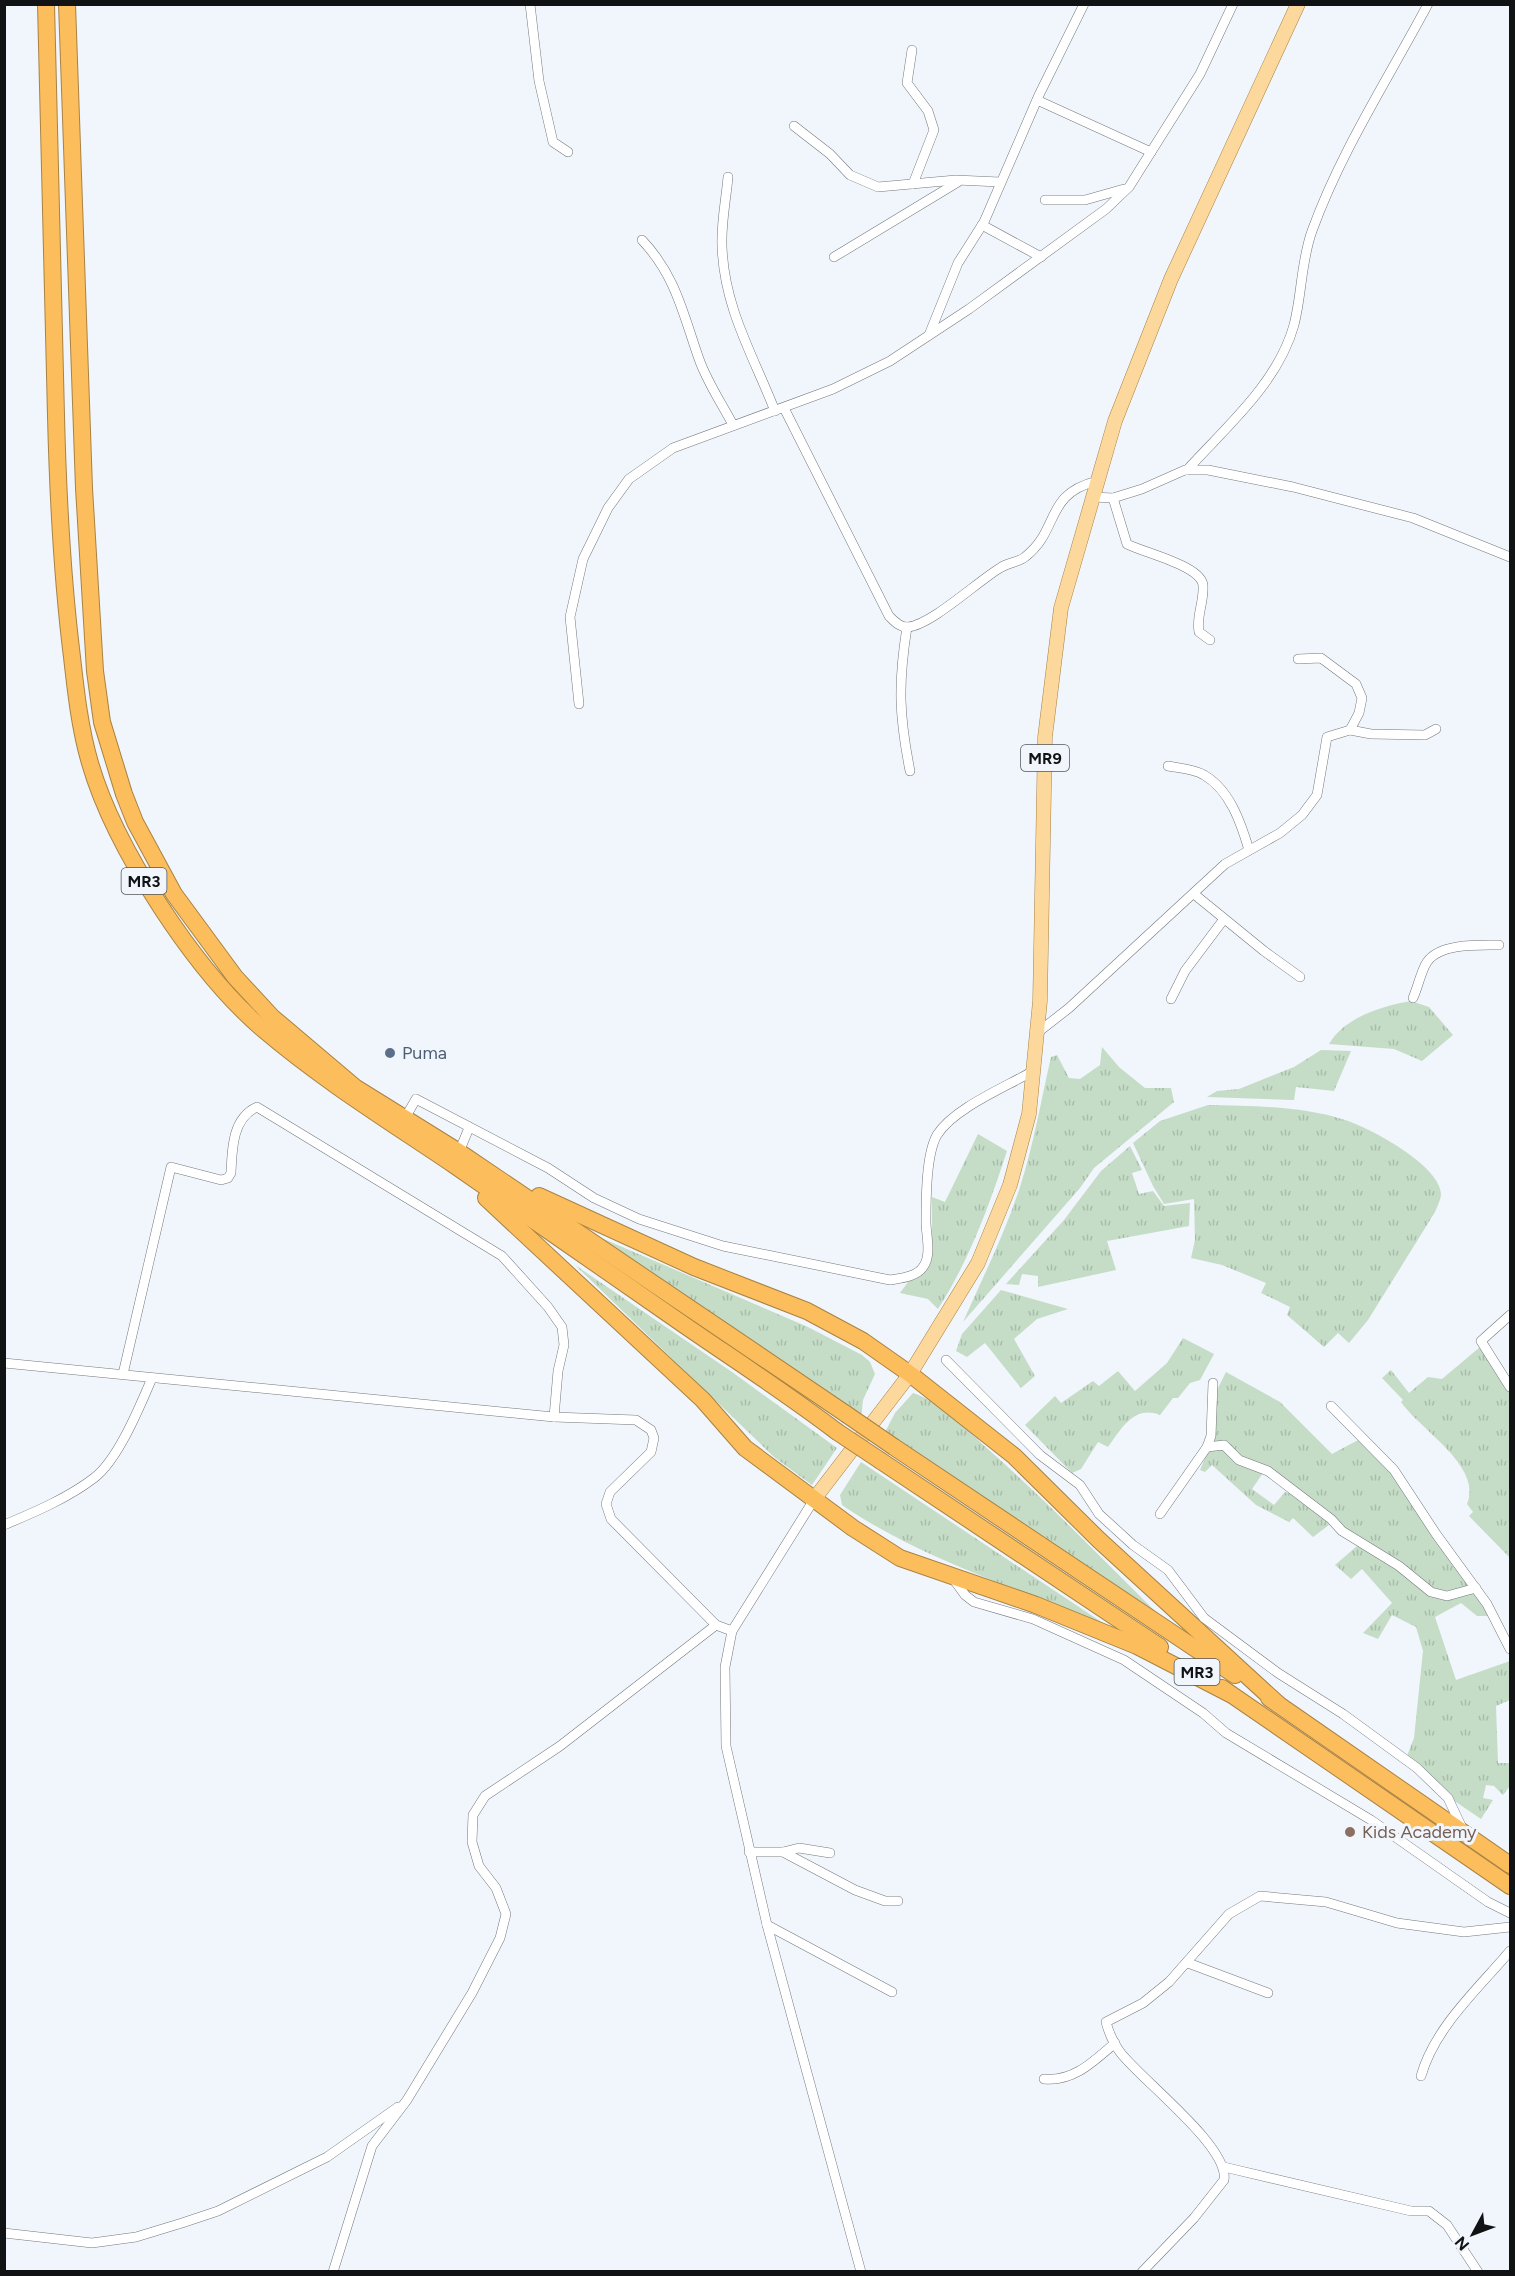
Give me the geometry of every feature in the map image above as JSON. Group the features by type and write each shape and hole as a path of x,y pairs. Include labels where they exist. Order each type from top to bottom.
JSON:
{"highway":[{"name":"MR3","path":"46,4 58,485 65,600 80,726 90,766 136,868 187,943 221,986 261,1028 349,1097 454,1157 846,1414 1278,1704 1510,1865"},
{"name":"MR3","path":"67,4 89,603 102,722 135,822 174,894 235,977 272,1017 356,1088 405,1118 454,1157 673,1317 774,1384 836,1431 1230,1694 1510,1886"},
{"path":"454,1157 693,1267 807,1311 863,1341 910,1374 1014,1456 1099,1540 1278,1704"},
{"path":"454,1157 703,1400 745,1448 853,1528 900,1558 1137,1646 1230,1694"}],"main road":[{"name":"MR9","path":"815,1498 910,1374 978,1263 1013,1175 1029,1114 1040,1001 1045,737 1061,608 1115,421 1171,279 1298,4"}],"street":[{"path":"530,4 539,81 553,142 568,152"},
{"path":"929,335 958,263 982,225 1037,100 1084,4"},
{"path":"579,704 570,617 583,559 608,508 629,479 674,448 833,389 890,361 1041,257 1106,209 1129,187 1200,74 1233,4"},
{"path":"1187,470 1270,376 1283,353 1294,325 1312,232 1359,129 1428,4"},
{"path":"912,50 907,83 928,111 934,130 913,184"},
{"path":"1037,100 1151,152"},
{"path":"794,126 860,181 878,187 960,180 1000,182"},
{"path":"728,177 723,225 724,270 739,330 889,616 898,625 907,627 927,620 999,568 1023,558 1043,537 1058,504 1067,494 1078,486 1097,481"},
{"path":"834,257 960,180"},
{"path":"1045,200 1085,200 1129,187"},
{"path":"982,225 1041,257"},
{"path":"642,240 666,268 689,324 699,361 733,425"},
{"path":"1093,497 1113,498 1142,489 1187,470 1208,470 1293,487 1413,518 1510,557"},
{"path":"1113,498 1127,544 1186,567 1199,575 1203,583 1201,605 1196,620 1198,632 1210,640"},
{"path":"907,627 900,669 900,719 910,771"},
{"path":"1298,659 1321,658 1356,684 1362,698 1359,713 1350,730"},
{"path":"1037,1033 1070,1008 1225,864 1280,833 1302,815 1317,795 1327,737 1350,730 1371,734 1425,735 1436,729"},
{"path":"1168,766 1204,774 1225,794 1240,822 1249,850"},
{"path":"1194,894 1300,976"},
{"path":"1171,999 1194,957 1224,919"},
{"path":"1413,998 1426,963 1433,956 1477,945 1499,945"},
{"path":"405,1118 416,1099 548,1168 594,1198 639,1220 723,1246 890,1280 915,1275 924,1267 928,1256 926,1221 930,1158 937,1136 950,1120 1033,1071"},
{"path":"123,1374 171,1167 221,1180 228,1178 231,1173 234,1134 251,1110 257,1107 502,1256 548,1307 562,1327 564,1345 558,1371 554,1418"},
{"path":"454,1157 469,1128"},
{"path":"1510,1315 1481,1341 1510,1386"},
{"path":"946,1360 1040,1455 1080,1485 1099,1514 1133,1545 1168,1570 1204,1618 1278,1673 1343,1714 1417,1768 1448,1798 1464,1833"},
{"path":"4,1363 554,1418 636,1420 651,1430 654,1438 651,1452 610,1492 606,1504 611,1519 716,1625 732,1631"},
{"path":"4,1525 47,1506 96,1477 130,1429 152,1378"},
{"path":"1161,1514 1207,1447 1211,1436 1213,1383"},
{"path":"1331,1406 1394,1470 1502,1628 1510,1649"},
{"path":"1207,1447 1224,1445 1239,1460 1268,1471 1331,1519 1342,1531 1399,1566 1431,1592 1447,1596 1476,1588"},
{"path":"815,1498 732,1631 725,1667 726,1746 766,1925 861,2271"},
{"path":"950,1575 965,1595 974,1602 1033,1619 1124,1660 1203,1713 1226,1733 1371,1820 1488,1902 1510,1913"},
{"path":"333,2271 372,2146 407,2100 472,1993 500,1938 506,1914 499,1897 479,1866 472,1842 474,1815 485,1796 560,1746 716,1625"},
{"path":"749,1852 783,1852 799,1848 830,1853"},
{"path":"783,1852 855,1890 885,1901 898,1901"},
{"path":"1142,2271 1194,2218 1224,2180 1224,2167 1210,2146 1186,2118 1148,2082 1115,2043 1106,2022 1143,2003 1188,1963 1230,1914 1260,1896 1326,1902 1397,1923 1464,1932 1510,1928"},
{"path":"766,1925 891,1992"},
{"path":"1420,2076 1429,2053 1451,2019 1510,1951"},
{"path":"1188,1963 1268,1993"},
{"path":"1044,2079 1060,2081 1072,2075 1092,2063 1115,2043"},
{"path":"4,2233 92,2243 136,2237 182,2223 218,2211 327,2157 407,2100"},
{"path":"1224,2167 1411,2211 1429,2211 1448,2225 1478,2271"}],"green space":[{"path":"1411,1001 1429,1007 1453,1035 1422,1061 1394,1049 1329,1044 1344,1027 1365,1014"},
{"path":"1102,1047 1119,1067 1145,1088 1171,1088 1174,1102 1094,1168 1080,1188 963,1322 1001,1238 1020,1187 1051,1057 1057,1055 1069,1078 1080,1079 1100,1065"},
{"path":"1321,1050 1351,1051 1334,1091 1296,1087 1294,1100 1207,1097 1217,1091 1239,1089 1294,1067"},
{"path":"1208,1105 1295,1109 1345,1120 1402,1149 1429,1171 1438,1183 1441,1196 1435,1212 1368,1320 1349,1343 1338,1333 1324,1347 1287,1315 1290,1307 1261,1293 1266,1283 1222,1265 1191,1258 1195,1240 1194,1199 1164,1204 1133,1143 1160,1121"},
{"path":"978,1134 1007,1151 978,1232 960,1271 938,1309 928,1299 900,1293 932,1249 932,1197 945,1202"},
{"path":"1130,1146 1142,1170 1132,1173 1139,1194 1153,1191 1164,1206 1190,1203 1189,1226 1107,1241 1116,1270 1038,1287 1038,1276 1022,1274 1019,1285 1006,1284 1064,1220 1101,1171"},
{"path":"599,1237 808,1327 862,1355 870,1362 875,1374 863,1400 861,1419"},
{"path":"575,1265 732,1372 837,1448 812,1485 774,1457"},
{"path":"1001,1290 1068,1309 1037,1319 1014,1339 1035,1376 1021,1388 985,1343 967,1357 956,1351 962,1334"},
{"path":"1183,1338 1214,1354 1200,1380 1190,1383 1178,1398 1173,1398 1160,1415 1143,1413 1130,1420 1108,1447 1098,1442 1081,1469 1072,1473 1025,1425 1055,1396 1061,1403 1093,1381 1099,1386 1118,1371 1135,1391 1167,1363"},
{"path":"1480,1347 1510,1393 1510,1558 1469,1516 1473,1512 1467,1504 1470,1490 1466,1476 1458,1462 1410,1413 1401,1402 1403,1400 1382,1378 1391,1370 1409,1393 1428,1377 1442,1379"},
{"path":"1226,1372 1280,1402 1332,1454 1360,1439 1397,1476 1469,1587 1439,1592 1357,1539 1270,1470 1211,1444 1217,1390"},
{"path":"913,1393 934,1403 963,1425 1167,1623 884,1434 895,1413"},
{"path":"1223,1448 1263,1473 1252,1489 1274,1505 1285,1492 1291,1494 1309,1505 1329,1525 1313,1537 1293,1518 1289,1522 1256,1505 1212,1465 1205,1472 1200,1470 1208,1451"},
{"path":"861,1462 1106,1625 936,1557 872,1524 842,1505 840,1495"},
{"path":"1357,1546 1396,1567 1427,1593 1475,1593 1493,1616 1477,1616 1461,1603 1435,1617 1456,1680 1510,1661 1510,1700 1496,1706 1498,1763 1510,1763 1510,1786 1503,1795 1494,1786 1486,1785 1483,1798 1493,1800 1481,1819 1450,1798 1407,1756 1414,1738 1423,1651 1416,1627 1392,1615 1378,1639 1363,1633 1392,1603 1362,1569 1351,1579 1335,1565"}],"place":[{"name":"Puma","path":"390,1053"},
{"name":"Kids Academy","path":"1350,1832"}]}
